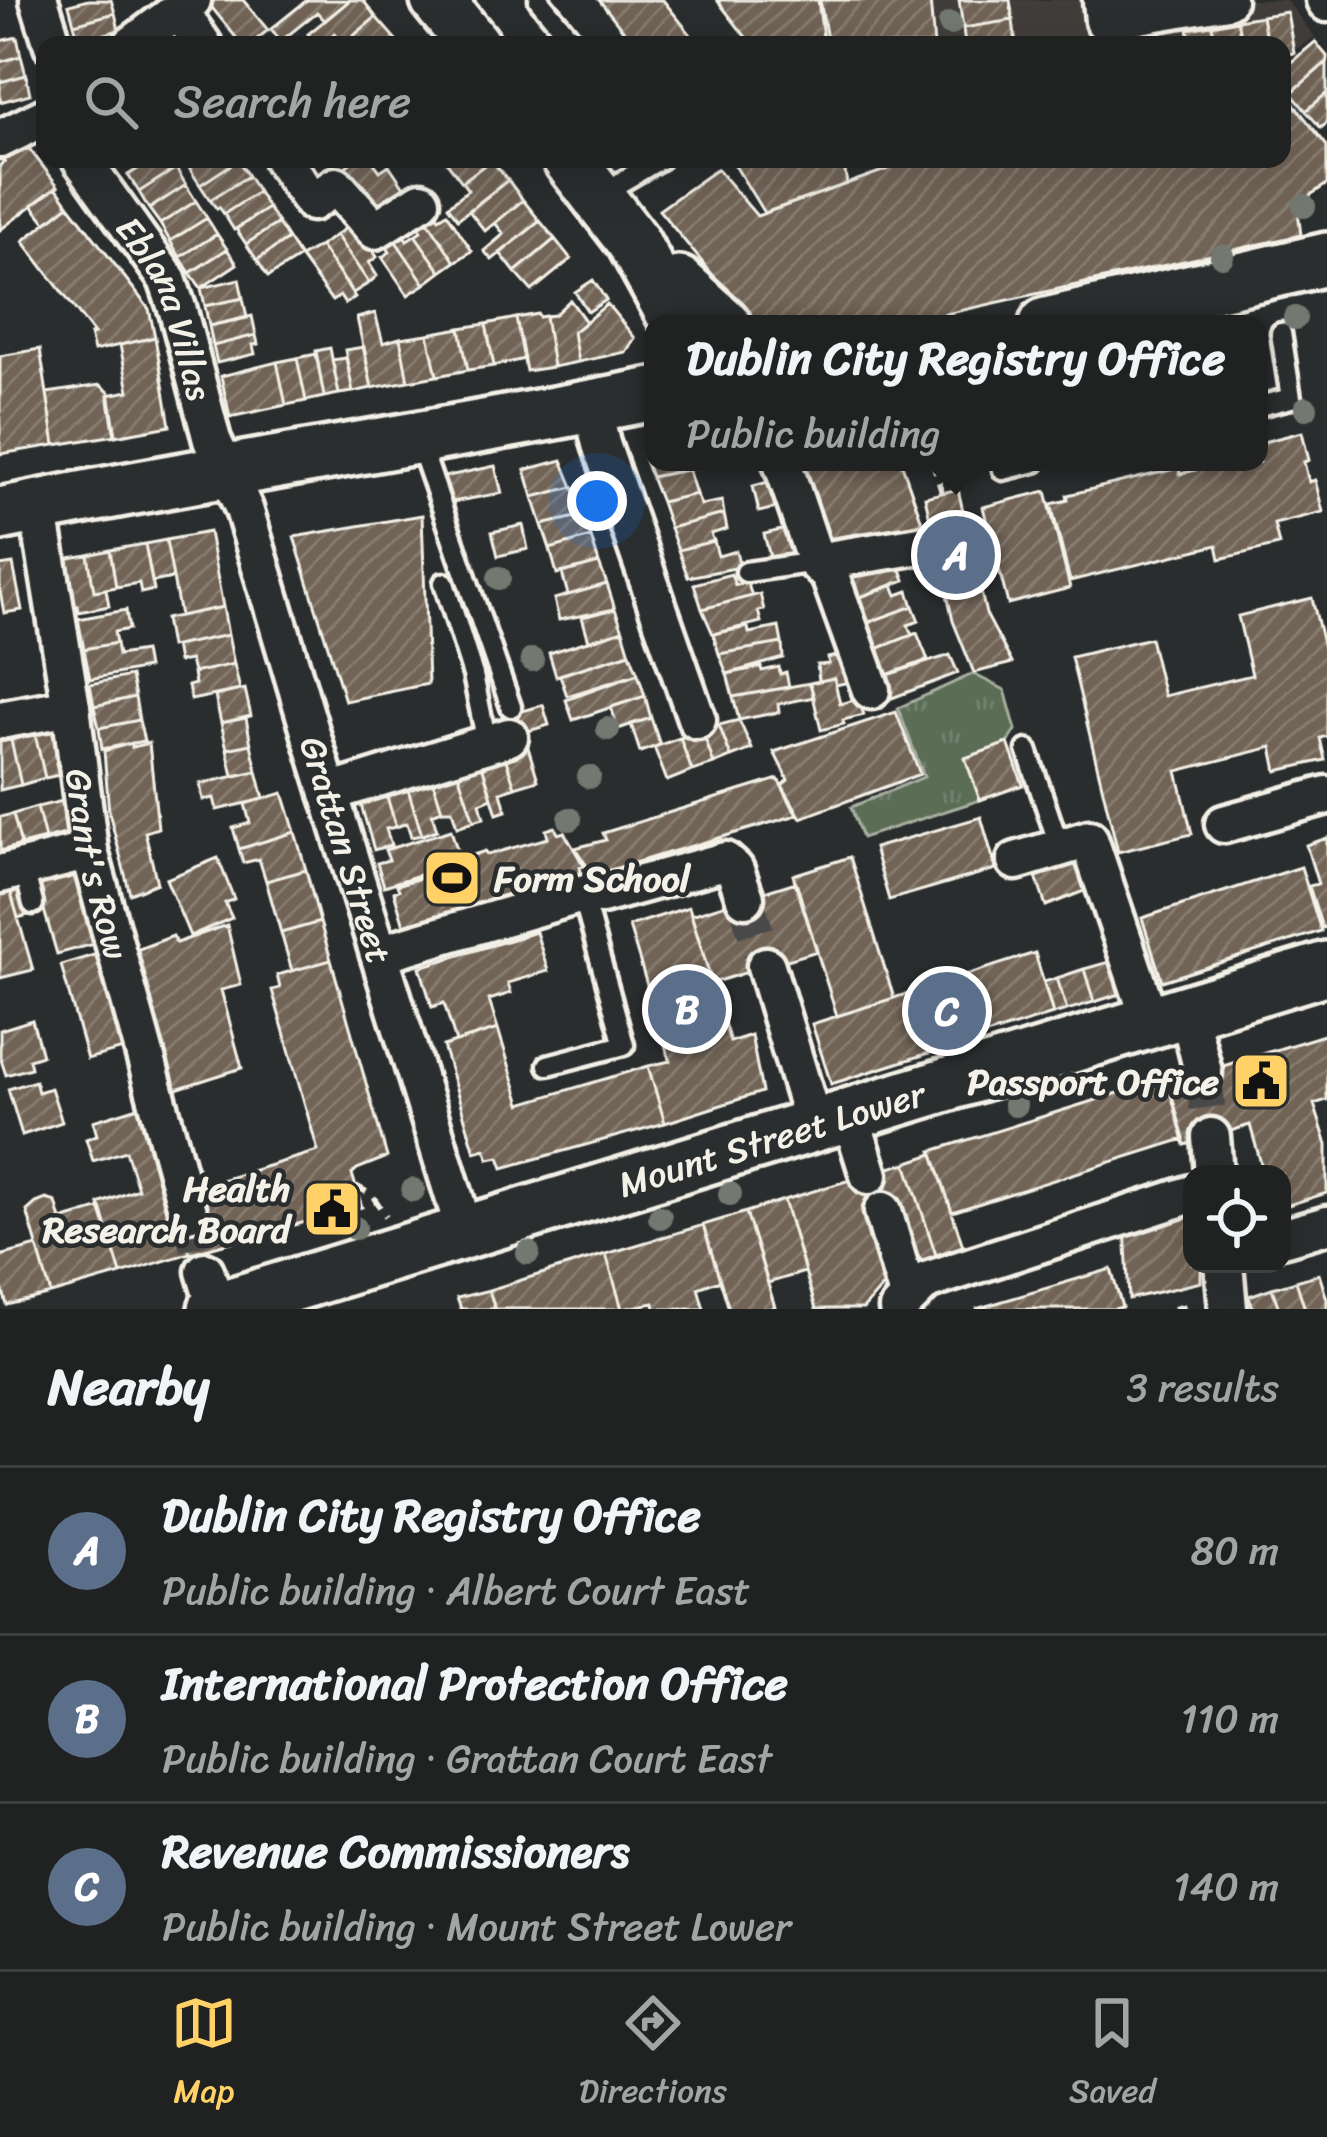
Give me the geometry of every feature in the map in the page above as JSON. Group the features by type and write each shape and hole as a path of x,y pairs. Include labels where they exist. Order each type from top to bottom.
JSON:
{"main road":[{"path":"437,0 467,36"},
{"path":"584,177 687,310"},
{"path":"1085,315 1327,259"},
{"path":"19,510 644,396"},
{"name":"Mount Street Lower","path":"212,1296 465,1232 1327,968"}],"street":[{"path":"39,0 49,36"},
{"path":"1102,0 1104,21 1227,0"},
{"path":"144,36 185,5 199,36"},
{"path":"0,139 36,121"},
{"name":"Eblana Villas","path":"87,168 167,280 212,440 226,471"},
{"path":"288,168 312,202 336,186 375,230 421,201"},
{"path":"592,406 697,720"},
{"name":"Grattan Street","path":"226,471 244,508 465,1232"},
{"path":"785,471 816,562 830,576 871,690"},
{"name":"Grant's Row","path":"19,510 70,702 89,851 188,1212"},
{"path":"816,562 920,545"},
{"path":"0,720 70,702"},
{"path":"329,794 502,729"},
{"path":"1224,824 1327,795"},
{"path":"1016,860 1089,839 1169,1017 1203,1072"},
{"path":"19,882 89,851"},
{"path":"379,954 582,894 602,895 725,861 735,870 745,898"},
{"path":"766,966 832,1120 869,1175"},
{"path":"883,1211 907,1298 935,1278 1183,1197"},
{"path":"1291,1235 1327,1225"},
{"path":"1226,1273 1228,1309"}],"lane":[{"path":"539,0 569,36"},
{"path":"584,177 649,168"},
{"path":"1268,404 1291,398 1281,333"},
{"path":"419,439 502,729"},
{"path":"746,572 816,562"},
{"path":"444,583 473,675 502,729"},
{"path":"1027,750 1060,848"},
{"path":"548,1065 624,1045 582,894"}],"path":[{"path":"936,471 942,493"},
{"path":"356,1186 372,1195 392,1223"}],"shaded area":[{"path":"820,0 1286,0 1315,37 1291,52 1291,36 826,36"}],"green space":[{"path":"973,674 1005,690 1016,730 1008,743 966,759 980,800 862,838 851,807 924,777 898,708"}],"building":[{"path":"111,0 115,13 74,24 69,5"},
{"path":"243,0 268,30 261,36 235,36 209,4"},
{"path":"307,0 350,0 325,21 317,12 287,36 277,36 271,29"},
{"path":"350,0 363,0 376,17 353,36 308,34"},
{"path":"599,0 663,0 692,36 628,36"},
{"path":"717,0 818,0 823,36 745,36"},
{"path":"820,0 930,0 933,36 826,36"},
{"path":"959,0 1010,0 1013,20 963,28"},
{"path":"1287,12 1294,53 1291,36 1265,36 1262,16"},
{"path":"115,13 119,30 77,36 74,24"},
{"path":"1262,16 1265,36 1240,36 1237,20"},
{"path":"376,17 393,36 353,36"},
{"path":"1013,20 1015,36 964,36 963,28"},
{"path":"1237,20 1240,36 1214,36 1212,25"},
{"path":"1212,25 1214,36 1189,36 1188,29"},
{"path":"17,37 21,56 0,62 0,41"},
{"path":"1315,42 1327,56 1327,62 1291,93 1291,62"},
{"path":"21,56 26,75 0,82 0,62"},
{"path":"1327,62 1327,93 1306,111 1291,93"},
{"path":"26,75 30,94 0,102 0,82"},
{"path":"1327,93 1327,123 1321,128 1306,111"},
{"path":"1291,100 1327,146 1327,184 1297,204 1301,235 941,315 747,315 659,210 717,169 757,216 891,168 1291,168"},
{"path":"24,142 36,158 36,168 44,168 58,186 0,230 0,165 4,162 1,159"},
{"path":"139,168 176,168 139,192 128,175"},
{"path":"176,168 186,185 149,209 139,192"},
{"path":"189,168 226,168 200,185"},
{"path":"226,168 243,168 248,176 210,200 200,185"},
{"path":"344,168 391,168 406,190 372,213"},
{"path":"451,168 480,168 462,182"},
{"path":"480,168 498,168 508,180 458,219 448,206 468,190 462,182"},
{"path":"736,168 844,168 847,184 764,213"},
{"path":"248,176 258,192 224,214 217,209 210,200"},
{"path":"508,180 523,200 485,231 469,211"},
{"path":"186,185 196,201 160,224 149,209"},
{"path":"56,187 69,205 46,223 32,205"},
{"path":"258,192 268,208 234,230 224,214"},
{"path":"523,200 540,221 492,260 484,251 504,234 495,223"},
{"path":"196,201 207,218 170,241 160,224"},
{"path":"69,205 149,309 155,337 94,351 90,335 94,334 23,241"},
{"path":"268,208 278,223 246,244 236,229"},
{"path":"433,210 439,218 447,213 472,251 455,262 424,215"},
{"path":"424,215 455,262 441,272 415,235 421,231 415,222"},
{"path":"207,218 217,234 180,257 170,241"},
{"path":"540,221 555,239 515,272 500,253"},
{"path":"354,222 377,257 369,263 377,276 369,283 336,235"},
{"path":"278,223 288,239 257,260 246,244"},
{"path":"401,231 407,240 415,235 441,272 425,284 393,237"},
{"path":"217,234 227,249 190,273 180,257"},
{"path":"336,235 369,283 353,293 320,246"},
{"path":"393,237 425,284 408,295 382,257 390,252 384,243"},
{"path":"288,239 300,257 268,277 257,260"},
{"path":"555,239 571,259 532,291 515,272"},
{"path":"320,246 355,297 345,304 340,296 332,301 300,257"},
{"path":"227,249 237,264 201,288 190,273"},
{"path":"239,279 243,298 205,306 201,288"},
{"path":"593,280 606,300 588,312 575,292"},
{"path":"243,298 247,318 209,326 205,306"},
{"path":"570,300 586,322 573,332 578,362 553,367 545,316 554,315"},
{"path":"607,304 635,338 626,352 578,362 573,332"},
{"path":"375,313 383,343 400,338 408,381 372,388 357,318"},
{"path":"252,316 256,335 213,346 209,326"},
{"path":"545,316 553,367 526,371 516,318"},
{"path":"516,318 524,359 494,366 486,324"},
{"path":"486,324 494,366 468,370 460,328"},
{"path":"460,328 468,370 437,376 428,334"},
{"path":"428,334 437,376 408,381 400,338"},
{"path":"256,335 255,354 217,363 213,346"},
{"path":"155,337 170,426 115,436 108,395 129,391 120,345"},
{"path":"364,347 372,388 353,392 345,350"},
{"path":"330,348 339,394 324,397 316,351"},
{"path":"40,349 55,445 0,454 0,356"},
{"path":"316,354 324,397 306,401 297,358"},
{"path":"297,358 306,401 286,405 277,362"},
{"path":"346,358 353,392 339,394 332,360"},
{"path":"277,362 286,405 230,417 221,376"},
{"path":"100,385 109,392 116,435 55,445 47,393"},
{"path":"1302,432 1309,482 1315,480 1323,512 1274,524 1279,545 1220,559 1217,545 1070,581 1051,504 1068,500 1067,495 1167,471 1268,471 1268,441"},
{"path":"562,460 573,487 533,497 525,470"},
{"path":"495,466 502,493 452,502 443,477"},
{"path":"649,471 682,471 651,477"},
{"path":"689,471 696,494 661,502 651,477"},
{"path":"794,471 904,471 926,533 821,553"},
{"path":"779,479 788,505 759,512 753,486"},
{"path":"573,487 584,515 542,525 533,497"},
{"path":"958,489 986,614 1012,663 974,673 953,621 925,497"},
{"path":"1046,491 1070,588 1008,604 983,507"},
{"path":"696,494 701,505 722,501 724,514 670,528 661,502"},
{"path":"724,514 727,529 711,534 714,541 678,550 670,528"},
{"path":"422,515 428,684 345,701 294,537"},
{"path":"584,515 591,537 550,549 542,525"},
{"path":"523,525 528,549 498,556 492,532"},
{"path":"794,527 801,555 771,561 764,534"},
{"path":"209,532 223,607 180,616 166,540"},
{"path":"591,537 599,563 557,574 550,549"},
{"path":"166,540 173,578 152,582 145,544"},
{"path":"714,541 718,556 736,551 740,567 688,577 678,550"},
{"path":"145,544 154,590 141,593 139,583 116,587 110,550"},
{"path":"110,550 116,587 94,591 88,555"},
{"path":"88,555 94,591 106,589 109,606 79,612 78,606 71,608 62,559"},
{"path":"896,557 905,580 855,599 844,570"},
{"path":"599,563 607,584 568,595 562,573"},
{"path":"13,564 22,610 4,613 0,566"},
{"path":"731,574 735,585 747,582 752,596 702,609 694,584"},
{"path":"607,584 615,609 559,620 554,599"},
{"path":"893,585 897,595 908,591 913,606 864,624 855,599"},
{"path":"760,594 761,622 713,634 702,609"},
{"path":"1312,598 1327,661 1327,736 1320,738 1325,760 1277,771 1272,747 1177,771 1192,834 1118,852 1071,657 1150,638 1164,696 1252,675 1238,616"},
{"path":"913,606 919,621 908,625 912,635 874,650 864,624"},
{"path":"223,607 228,635 170,647 165,619"},
{"path":"615,609 623,630 589,641 582,617"},
{"path":"126,610 129,629 114,632 116,643 84,649 78,619"},
{"path":"748,627 749,633 779,627 782,643 719,654 713,634"},
{"path":"623,630 630,653 556,676 549,653"},
{"path":"917,633 928,660 884,676 874,650"},
{"path":"228,635 234,664 193,673 190,660 178,662 175,646"},
{"path":"116,643 118,655 144,651 147,668 90,679 84,649"},
{"path":"782,643 783,658 727,674 719,654"},
{"path":"630,653 638,674 567,696 560,675"},
{"path":"849,653 858,680 836,685 834,678 819,681 817,665"},
{"path":"950,655 958,673 892,698 884,676"},
{"path":"234,664 240,690 191,700 188,686 195,684 193,673"},
{"path":"761,667 762,671 779,667 780,674 786,672 789,687 733,697 727,674"},
{"path":"638,674 645,696 573,720 566,700"},
{"path":"131,676 135,697 94,706 90,684"},
{"path":"834,678 840,704 858,699 864,715 821,730 810,683"},
{"path":"810,683 814,697 778,704 779,712 739,720 733,697"},
{"path":"245,689 251,716 221,723 215,696"},
{"path":"645,696 651,718 618,729 611,707"},
{"path":"135,697 139,720 99,728 94,706"},
{"path":"543,705 549,725 515,735 509,715"},
{"path":"896,712 920,774 801,818 782,785 788,780 774,752"},
{"path":"246,718 251,744 227,749 221,723"},
{"path":"651,718 660,745 640,752 631,724"},
{"path":"139,720 144,741 102,749 99,728"},
{"path":"739,720 752,749 731,757 719,725"},
{"path":"719,725 731,757 714,764 702,730"},
{"path":"61,727 65,761 56,763 59,775 45,778 35,734"},
{"path":"702,730 714,764 692,771 680,738"},
{"path":"35,734 45,778 21,785 11,740"},
{"path":"680,738 692,771 667,781 654,747"},
{"path":"11,740 21,785 0,790 0,742"},
{"path":"132,743 132,747 149,743 158,828 145,832 157,883 130,894 109,812 104,751"},
{"path":"1008,743 1023,785 980,800 965,758"},
{"path":"251,744 257,771 233,776 227,749"},
{"path":"527,744 538,780 515,787 503,751"},
{"path":"503,751 515,787 501,792 506,811 497,814 480,759"},
{"path":"480,759 492,798 480,803 484,818 474,821 456,767"},
{"path":"456,767 474,821 457,827 452,810 442,810 431,775"},
{"path":"257,771 264,799 217,810 214,798 203,800 200,784"},
{"path":"431,775 442,810 432,814 437,830 422,835 406,783"},
{"path":"778,779 797,815 593,875 575,848 606,840 603,833"},
{"path":"406,783 422,835 411,837 407,823 396,827 385,790"},
{"path":"385,790 396,827 386,829 391,845 374,850 359,798"},
{"path":"283,793 295,832 239,849 233,828 250,823 245,804"},
{"path":"62,801 69,833 45,839 37,807"},
{"path":"37,807 45,839 21,845 13,814"},
{"path":"13,814 21,845 0,851 0,817"},
{"path":"981,817 996,869 889,900 874,848"},
{"path":"555,827 558,834 564,832 584,866 580,867 582,876 404,925 394,892 399,890 397,885 463,865 461,859 485,851 487,855 548,838 546,830"},
{"path":"451,830 461,862 384,886 377,863 389,860 385,850"},
{"path":"295,832 306,870 266,881 259,859 243,863 239,849"},
{"path":"1327,838 1327,927 1322,928 1309,886 1318,884 1306,845"},
{"path":"850,857 894,998 837,1016 793,875"},
{"path":"218,858 234,899 225,903 232,918 190,936 166,879"},
{"path":"1077,862 1087,890 1046,906 1036,877"},
{"path":"77,865 98,943 57,954 44,910 18,918 8,883"},
{"path":"1301,867 1321,931 1162,981 1142,918"},
{"path":"306,870 320,922 281,933 266,881"},
{"path":"796,882 817,951 712,983 691,915"},
{"path":"8,883 33,970 0,978 0,885"},
{"path":"689,907 730,1042 751,1035 762,1092 665,1123 648,1066 670,1061 629,926"},
{"path":"320,922 331,960 292,971 281,933"},
{"path":"227,925 241,985 221,990 242,1068 176,1089 136,950 173,936 176,943"},
{"path":"536,932 548,971 508,983 511,993 489,1000 498,1029 456,1042 444,1003 432,1007 420,967"},
{"path":"101,953 127,1048 87,1059 61,965"},
{"path":"1035,953 1053,1014 831,1084 812,1024"},
{"path":"331,960 387,1157 352,1174 362,1207 190,1253 180,1220 188,1190 318,1151 272,990 280,988 277,975"},
{"path":"1116,960 1126,992 1094,1002 1084,969"},
{"path":"1084,969 1094,1002 1067,1010 1057,978"},
{"path":"1057,978 1067,1010 1053,1014 1044,982"},
{"path":"32,1020 42,1055 29,1059 31,1068 6,1075 0,1030"},
{"path":"498,1029 521,1104 648,1066 665,1123 503,1168 499,1157 489,1159 485,1149 475,1152 443,1046"},
{"path":"1327,1034 1327,1100 1314,1104 1327,1145 1327,1193 1291,1204 1291,1165 1261,1165 1250,1125 1185,1145 1168,1083"},
{"path":"1167,1078 1184,1139 952,1212 932,1151"},
{"path":"35,1081 38,1092 51,1088 62,1122 22,1135 8,1089"},
{"path":"145,1105 190,1253 121,1274 99,1204 138,1189 126,1151 93,1161 86,1139 97,1135 93,1121"},
{"path":"933,1154 963,1246 936,1255 906,1163"},
{"path":"906,1163 936,1255 921,1261 876,1172"},
{"path":"876,1172 892,1207 892,1276 863,1309 816,1309 784,1200"},
{"path":"46,1199 56,1202 61,1220 101,1208 121,1274 51,1294 27,1211"},
{"path":"784,1200 805,1272 768,1283 746,1212"},
{"path":"1183,1210 1183,1273 1201,1273 1201,1282 1129,1299 1125,1227"},
{"path":"746,1212 775,1307 768,1309 729,1309 703,1225"},
{"path":"703,1225 720,1280 698,1288 704,1309 655,1309 654,1303 622,1309 606,1254"},
{"path":"37,1246 51,1294 7,1305 0,1256"},
{"path":"606,1254 622,1309 495,1309 489,1290"},
{"path":"1111,1269 1122,1307 976,1309"},
{"path":"1319,1274 1327,1309 1305,1309 1296,1281"},
{"path":"1296,1281 1305,1309 1279,1309 1272,1288"},
{"path":"1272,1288 1279,1309 1253,1309 1249,1296"},
{"path":"489,1290 495,1309 461,1309 457,1298"}],"tunnel":[{"path":"745,898 766,966"},
{"path":"1203,1072 1211,1137"},
{"path":"188,1212 205,1271"}],"place":[{"name":"Dublin City Registry Office","path":"956,555"},
{"name":"Form School","path":"452,878"},
{"name":"International Protection Office","path":"687,1009"},
{"name":"Revenue Commissioners","path":"947,1011"},
{"name":"Passport Office","path":"1261,1081"},
{"name":"Health Research Board","path":"332,1209"}]}
